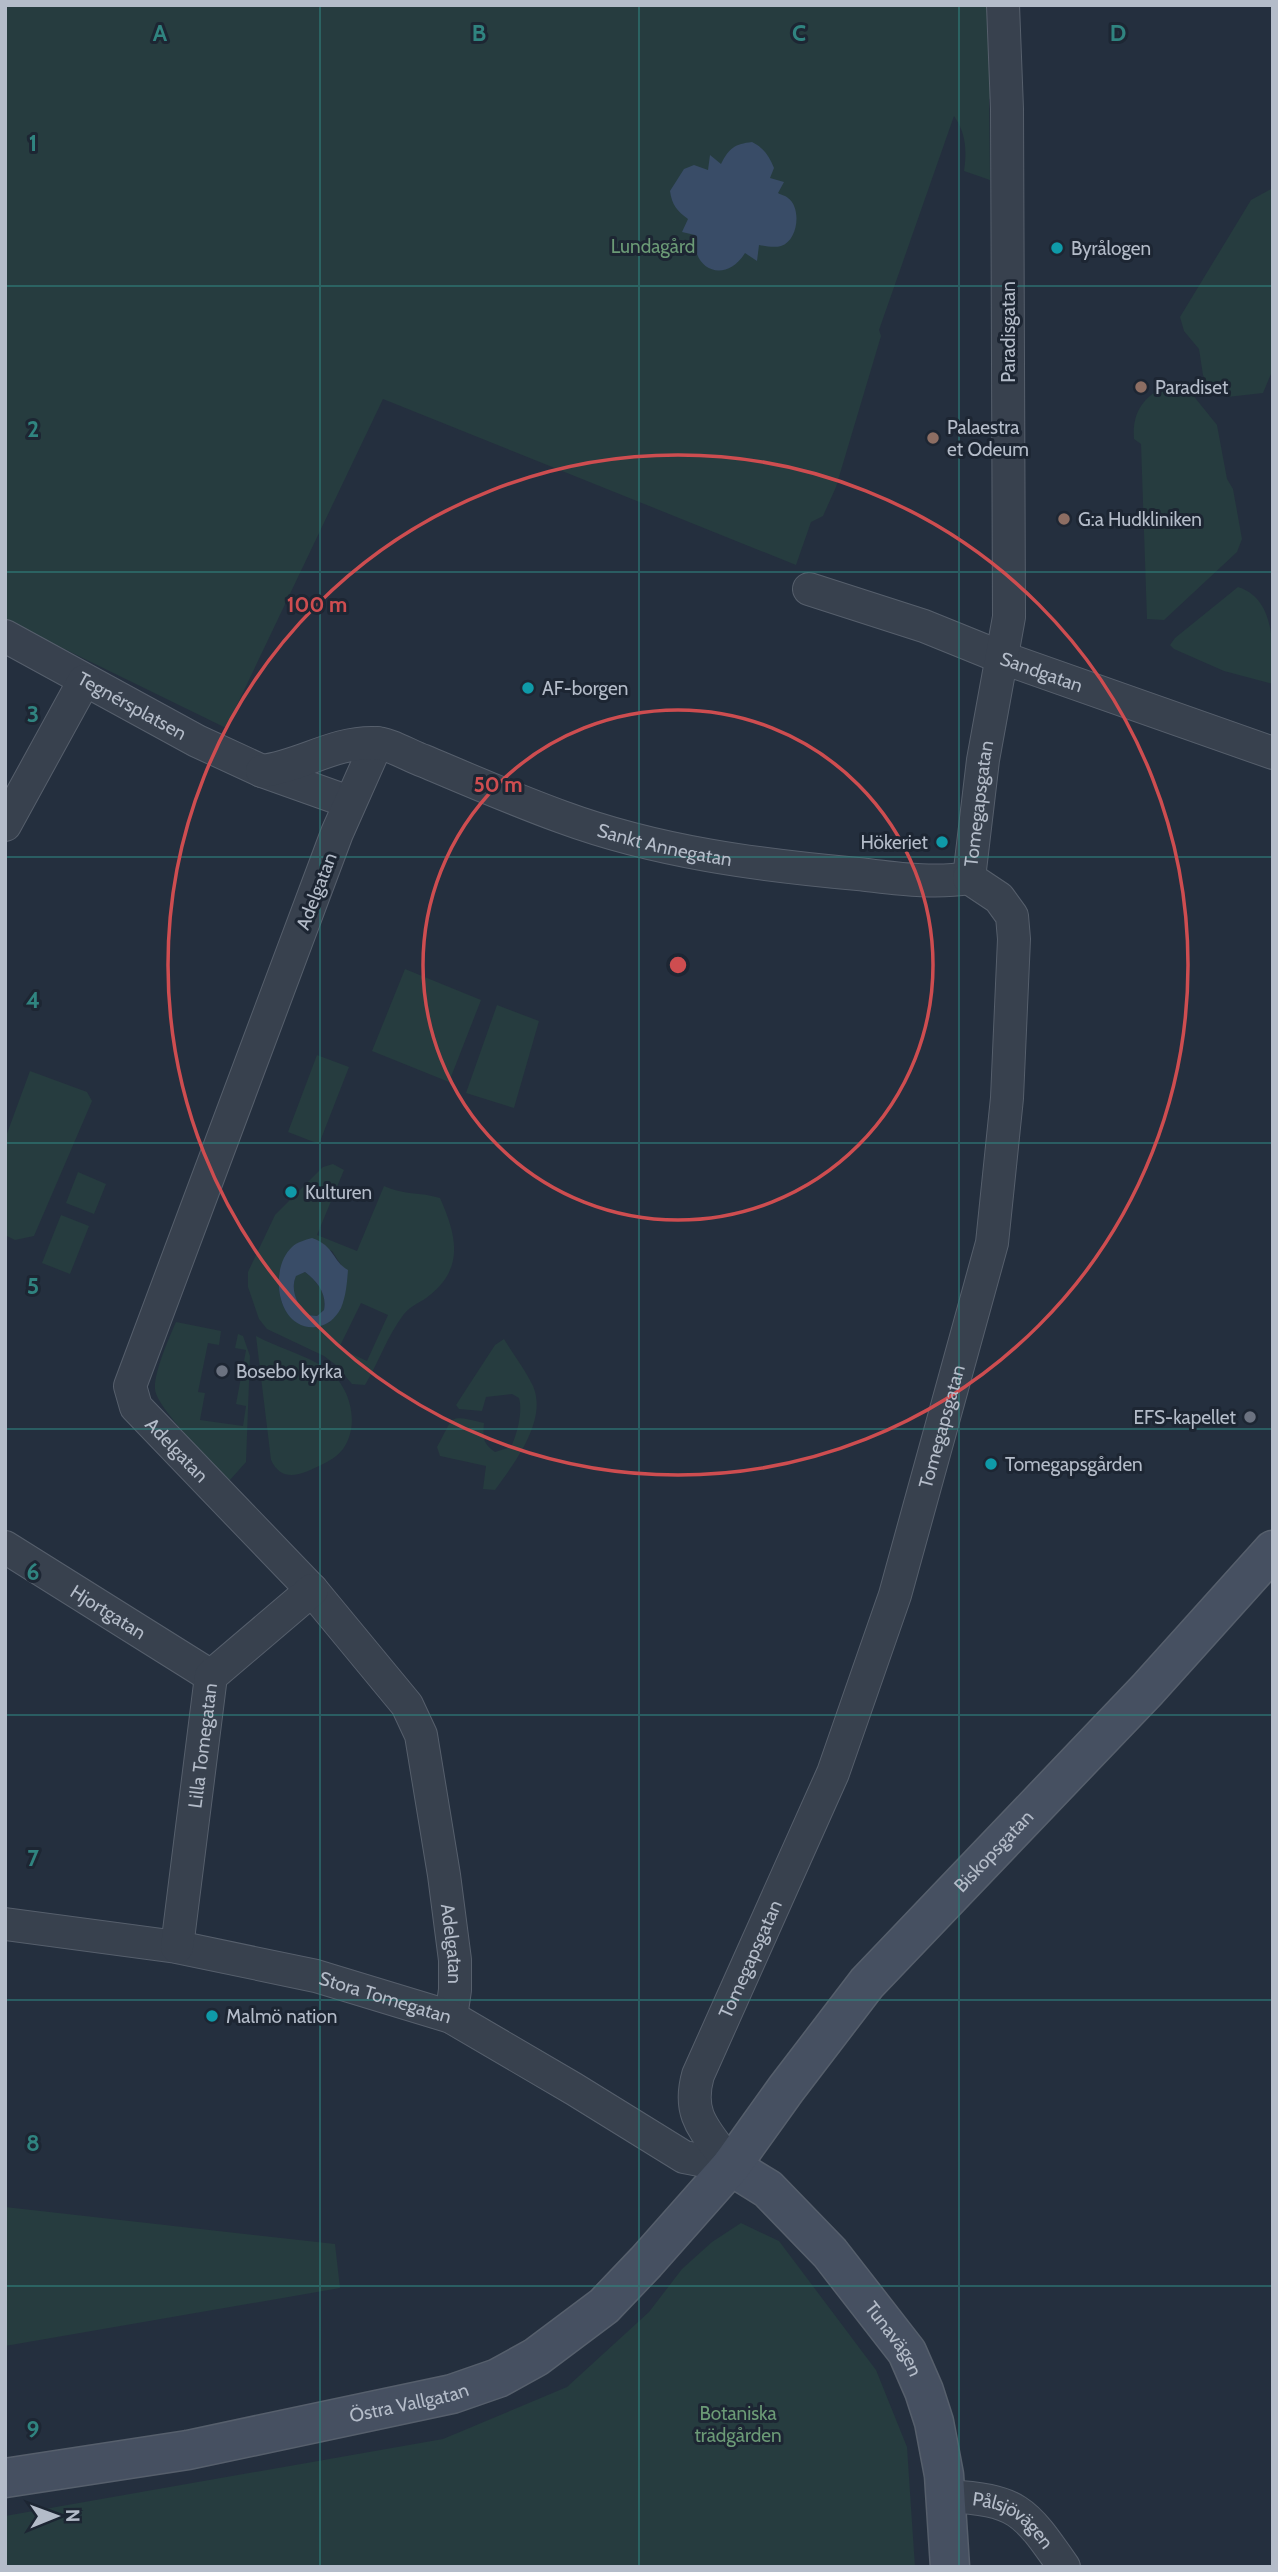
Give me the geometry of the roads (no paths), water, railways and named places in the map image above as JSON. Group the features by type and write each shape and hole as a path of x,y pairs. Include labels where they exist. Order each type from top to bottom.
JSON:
{"street":[{"name":"Paradisgatan","path":"1003,5 1007,110 1009,617 1003,658"},
{"name":"Sandgatan","path":"809,589 924,626 1003,658 1273,753"},
{"name":"Tegnérsplatsen","path":"5,636 197,741 262,771 349,802"},
{"name":"Tomegapsgatan","path":"731,2166 694,2112 693,2093 698,2075 837,1761 895,1595 992,1243 1007,1098 1014,939 1012,916 999,898 969,878 984,760 1003,658"},
{"path":"5,825 84,681"},
{"path":"262,771 279,769 337,747 377,743"},
{"name":"Sankt Annegatan","path":"377,743 563,817 637,840 732,860 801,869 944,882 969,878"},
{"name":"Adelgatan","path":"377,743 349,802 130,1387 136,1406 312,1590 407,1705 421,1735 428,1770 455,1959 455,1990 451,2017"},
{"name":"Hjortgatan","path":"5,1547 211,1676"},
{"name":"Biskopsgatan","path":"731,2166 867,1983 1147,1690 1273,1549"},
{"name":"Lilla Tomegatan","path":"177,1947 211,1676 312,1590"},
{"name":"Stora Tomegatan","path":"5,1924 177,1947 316,1976 451,2017 684,2157 731,2166"},
{"name":"Östra Vallgatan","path":"5,2478 227,2442 452,2394 498,2378 536,2357 604,2306 731,2166"},
{"name":"Tunavägen","path":"731,2166 768,2189 830,2253 907,2352 925,2390 934,2422 946,2496 950,2567"},
{"name":"Pålsjövägen","path":"946,2496 1006,2504 1028,2518 1065,2567"}],"water":[{"path":"752,142 763,150 774,168 770,178 784,182 778,193 788,198 795,209 794,231 787,243 781,246 759,245 757,261 745,253 729,268 711,269 698,257 695,235 682,232 688,219 676,207 670,191 684,169 694,165 708,170 710,155 721,164 733,148"},
{"path":"312,1238 325,1245 348,1270 341,1308 331,1321 316,1327 303,1326 292,1319 280,1297 279,1283 280,1269 285,1257 294,1245","holes":["305,1272 318,1284 324,1299 324,1310 317,1316 307,1315 294,1292 296,1276"]}],"place":[{"name":"Byrålogen","path":"1057,248"},
{"name":"Paradiset","path":"1141,387"},
{"name":"Palaestra et Odeum","path":"933,438"},
{"name":"G:a Hudkliniken","path":"1064,519"},
{"name":"AF-borgen","path":"528,688"},
{"name":"Hökeriet","path":"942,842"},
{"name":"Kulturen","path":"291,1192"},
{"name":"Bosebo kyrka","path":"222,1371"},
{"name":"EFS-kapellet","path":"1250,1417"},
{"name":"Tomegapsgården","path":"991,1464"},
{"name":"Malmö nation","path":"212,2016"}],"park label":[{"name":"Lundagård","path":"653,246"},
{"name":"Botaniska trädgården","path":"738,2424"}]}
